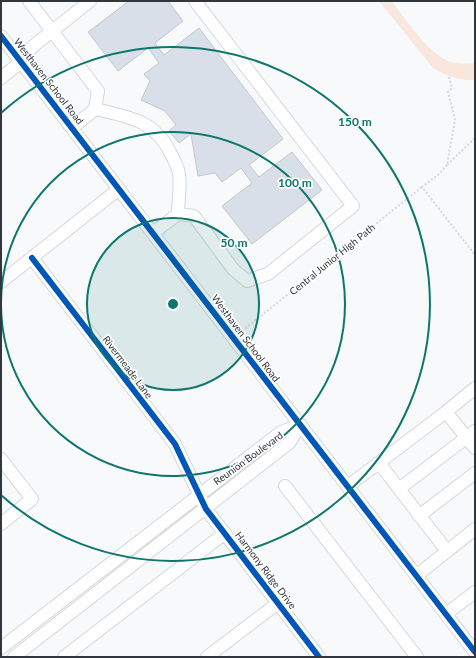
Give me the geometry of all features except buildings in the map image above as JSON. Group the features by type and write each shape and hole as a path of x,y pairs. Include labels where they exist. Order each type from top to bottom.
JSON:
{"street":[{"path":"29,1 98,91 95,109 72,128"},
{"path":"1,78 21,62 32,47 90,1"},
{"path":"153,233 178,214 194,216 233,269 247,281 268,274 353,206 195,1"},
{"name":"Westhaven School Road","path":"1,36 475,652"},
{"path":"95,109 127,116 148,125 165,141 179,174 178,214"},
{"path":"1,282 119,189"},
{"name":"Rivermeade Lane","path":"32,258 175,444 199,495"},
{"path":"348,486 446,412 475,388"},
{"path":"446,412 471,434 475,448"},
{"name":"Reunion Boulevard","path":"1,648 281,432 301,425"},
{"name":"Reunion Boulevard","path":"14,657 289,443 301,425"},
{"path":"399,489 471,434"},
{"path":"1,459 32,500 1,524"},
{"path":"379,463 447,551"},
{"path":"420,516 475,472"},
{"path":"285,486 417,657"},
{"name":"Harmony Ridge Drive","path":"199,495 206,509 319,657"},
{"path":"416,576 475,529"},
{"path":"64,657 225,533"},
{"path":"446,614 475,592"},
{"path":"207,657 278,603"}],"path":[{"path":"447,165 455,120 448,92 452,88 449,77"},
{"path":"447,165 475,138"},
{"path":"422,187 475,255"}],"shaded area":[{"path":"379,1 391,1 422,41 444,59 451,62 467,64 475,63 475,80 464,80 453,77 433,68"}],"cycle path":[{"path":"1,36 475,652"},
{"path":"32,258 175,444 206,509 319,657"}]}
